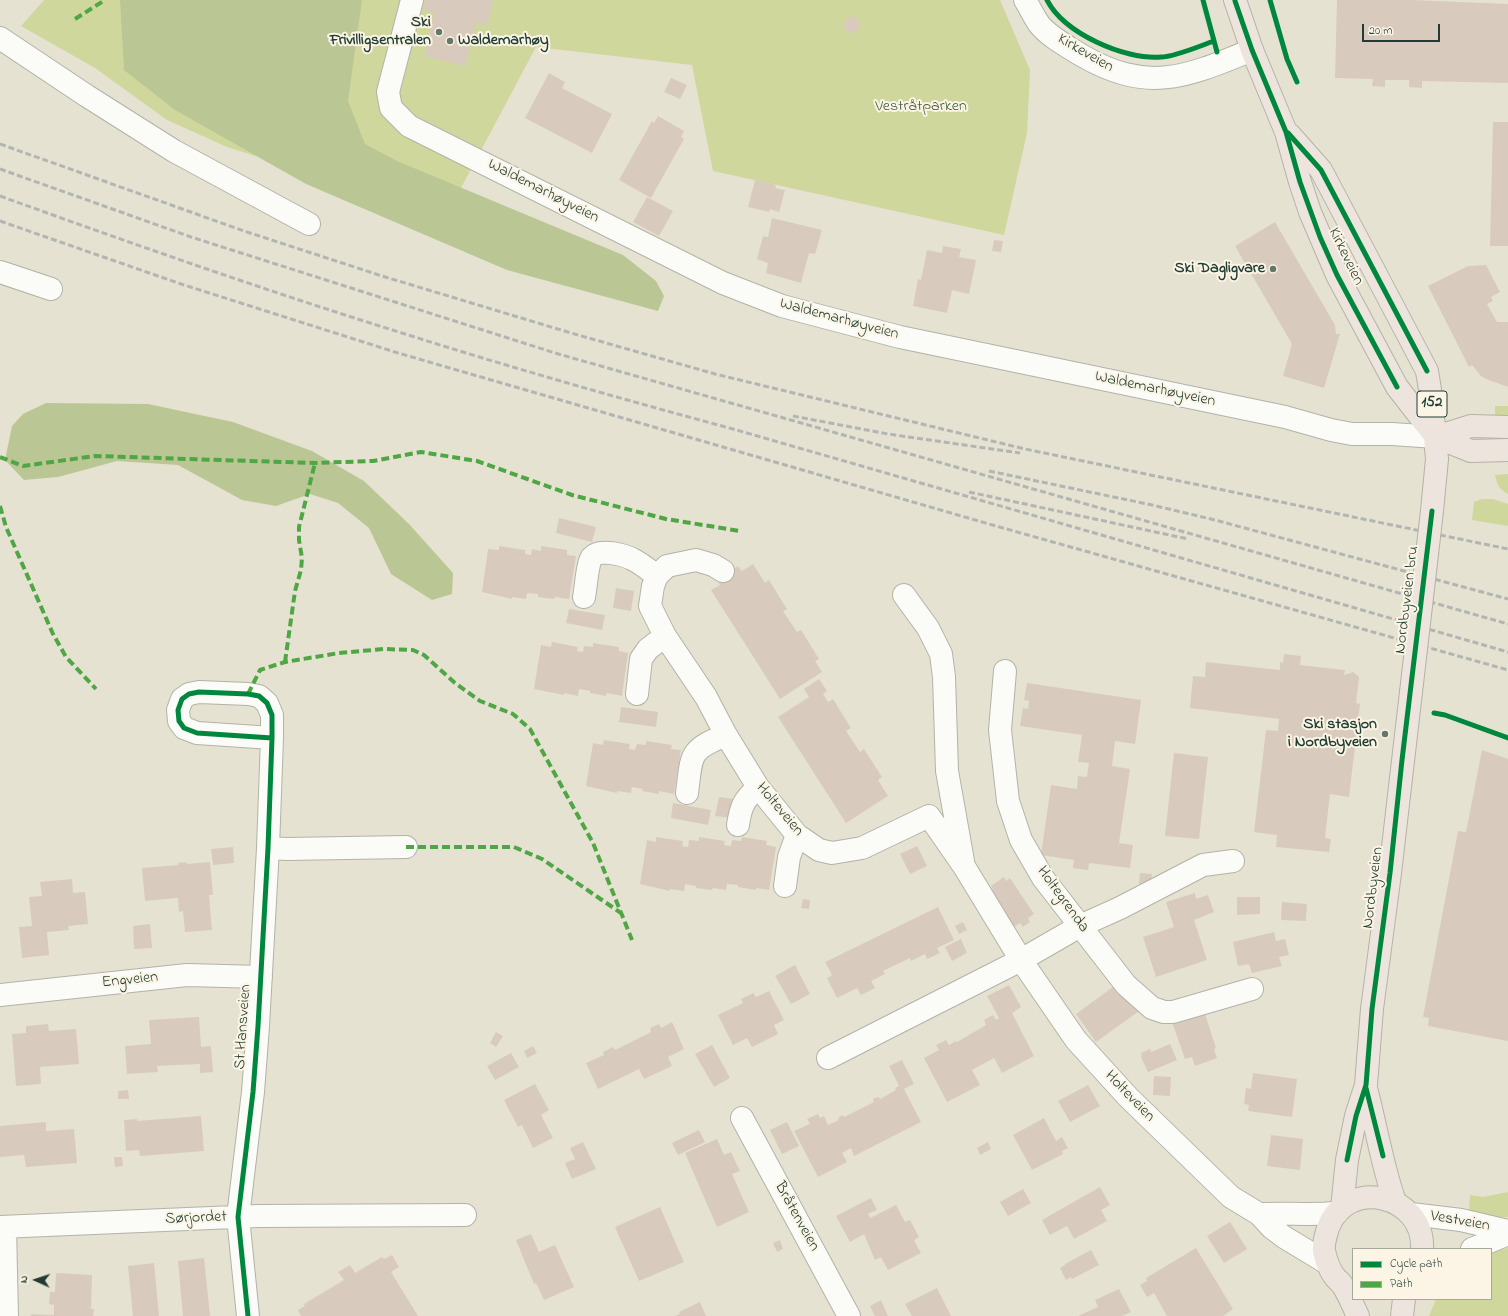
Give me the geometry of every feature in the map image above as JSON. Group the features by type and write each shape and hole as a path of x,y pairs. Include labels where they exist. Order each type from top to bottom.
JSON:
{"main road":[{"name":"Kirkeveien","path":"1234,0 1252,50 1286,132 1310,212 1337,275 1398,387 1436,437"},
{"name":"Kirkeveien","path":"1286,132 1321,170 1427,371 1436,437"},
{"name":"152","path":"1436,437 1471,426 1508,427"},
{"name":"152","path":"1436,437 1471,451 1508,450"},
{"name":"Nordbyveien bru","path":"1411,692 1437,466 1436,437"},
{"name":"Nordbyveien","path":"1352,1299 1348,1288 1333,1276 1327,1263 1324,1250 1325,1236 1330,1224 1340,1210 1347,1160 1356,1116 1366,1088 1372,1009 1411,692"},
{"name":"Nordbyveien","path":"1366,1088 1374,1116 1388,1183 1403,1208 1418,1226 1423,1241 1422,1248"},
{"path":"1340,1210 1354,1200 1368,1197 1382,1198 1403,1208"},
{"name":"Nordbyveien","path":"1352,1300 1358,1316"},
{"path":"1402,1316 1404,1300"}],"street":[{"name":"Waldemarhøyveien","path":"412,0 388,92 391,108 409,126 723,283 782,306 900,337 1285,418 1352,434 1392,434 1436,437"},
{"name":"Kirkeveien","path":"1026,0 1039,25 1061,42 1097,64 1133,77 1150,79 1182,76 1252,50"},
{"path":"0,38 87,96 174,151 308,224"},
{"path":"0,272 51,289"},
{"path":"584,597 592,558 596,554 606,552 624,555 635,560 657,576 667,566 696,560 713,565 723,571"},
{"name":"Holteveien","path":"657,576 653,586 650,606 664,636 706,697 726,735 758,787 797,835 819,850 832,853 862,848 929,816 964,868 1021,960 1076,1040 1128,1097 1231,1197 1259,1214 1278,1232 1327,1263"},
{"path":"904,595 928,628 941,654 944,677 947,771 964,868"},
{"path":"637,694 641,659 648,649 664,636"},
{"name":"Holtegrenda","path":"1005,671 1000,730 1008,801 1021,840 1043,878 1080,926 1126,985 1152,1008 1164,1012 1173,1012 1252,989"},
{"path":"687,793 692,760 698,748 726,735"},
{"name":"St Hansveien","path":"248,1316 238,1217 253,1092 268,848 272,738"},
{"path":"738,825 740,810 744,802 758,787"},
{"path":"785,886 789,857 797,835"},
{"path":"268,848 406,847"},
{"path":"828,1058 1021,960 1080,926 1120,908 1204,865 1233,861"},
{"name":"Engveien","path":"0,995 187,975 261,976"},
{"name":"Bråtenveien","path":"742,1118 850,1316"},
{"name":"Vestveien","path":"1403,1208 1508,1231"},
{"path":"1259,1214 1288,1213 1317,1215 1340,1210"},
{"name":"Sørjordet","path":"2,1227 258,1216 465,1214"},
{"path":"2,1227 7,1316"},
{"name":"Vestveien","path":"1474,1248 1508,1234"}],"green space":[{"name":"Vestråtparken","path":"44,0 1000,0 1030,70 1027,133 1004,235 713,171 692,65 536,47 446,216 227,147 167,120 95,68 21,26"},
{"path":"120,0 362,0 348,101 365,144 397,161 623,255 656,281 664,296 658,311 507,270 306,184 175,110 124,70"},
{"path":"46,403 148,404 233,422 312,451 364,481 409,524 453,573 452,594 432,600 391,574 369,528 338,503 310,494 276,506 242,500 178,465 117,461 58,477 24,480 5,460 12,426 23,414"},
{"path":"1495,406 1508,406 1508,417 1495,417"},
{"path":"1508,474 1508,494 1499,486 1495,475"},
{"path":"1482,499 1493,499 1508,504 1508,526 1472,520 1474,502"},
{"path":"1508,1192 1508,1217 1497,1218 1469,1211 1470,1195 1483,1197"},
{"path":"1508,1248 1508,1316 1429,1316 1436,1300 1492,1300 1492,1253"}],"building":[{"name":"Waldemarhøy","path":"425,0 493,0 487,26 476,23 465,66 424,56 434,13 423,10"},
{"path":"1337,0 1412,0 1508,4 1508,83 1422,81 1422,88 1409,87 1409,80 1385,80 1385,87 1372,86 1373,79 1335,78"},
{"path":"849,17 855,17 860,22 858,31 855,33 849,33 844,28 844,22"},
{"path":"549,73 565,82 562,88 612,114 592,153 525,118"},
{"path":"671,78 687,85 680,99 664,92"},
{"path":"658,116 684,131 681,137 684,139 651,198 619,180 652,121 654,123"},
{"path":"1493,122 1508,122 1508,246 1490,246"},
{"path":"755,180 776,185 775,188 785,190 779,212 770,209 769,212 748,207"},
{"path":"647,197 673,211 659,236 633,222"},
{"path":"772,218 822,230 815,254 809,253 801,283 766,273 768,263 757,259 763,236 768,237"},
{"path":"1275,222 1335,325 1336,334 1340,334 1324,388 1283,376 1292,344 1235,246"},
{"path":"994,240 1003,241 1001,252 992,251"},
{"path":"943,246 961,249 959,257 976,260 969,294 952,290 947,313 913,306 918,279 921,280 927,250 942,253"},
{"path":"1486,265 1500,292 1491,297 1493,301 1487,304 1497,322 1508,322 1508,387 1481,376 1472,365 1469,367 1428,286 1468,266"},
{"path":"559,518 596,527 592,542 556,533"},
{"path":"499,546 525,550 525,554 531,555 532,549 541,551 541,546 567,550 567,555 576,556 569,599 538,597 538,594 527,593 526,599 512,597 512,599 482,592 488,549 499,550"},
{"path":"753,564 765,583 769,580 787,609 783,611 797,632 801,630 819,659 815,661 822,672 780,699 711,590 720,585 717,580 738,566 742,571"},
{"path":"616,588 634,591 631,611 613,608"},
{"path":"569,609 605,615 602,630 566,623"},
{"path":"552,642 578,647 577,651 583,652 584,646 593,647 593,643 619,647 619,651 628,653 622,696 607,693 606,696 579,689 578,696 564,693 564,695 534,689 541,645 551,647"},
{"path":"1284,654 1301,656 1300,665 1345,670 1344,675 1353,672 1359,677 1356,703 1360,704 1349,797 1330,794 1325,838 1331,839 1329,852 1276,847 1277,835 1254,832 1266,730 1278,731 1279,719 1190,708 1193,676 1205,677 1206,662 1280,670 1280,662 1283,663"},
{"path":"819,679 827,691 823,694 828,702 833,699 851,728 846,731 860,752 864,749 882,777 878,780 888,796 846,823 778,717 809,697 804,689"},
{"path":"1027,683 1141,700 1135,744 1115,741 1112,766 1130,769 1119,843 1133,845 1130,868 1089,863 1088,870 1073,868 1074,860 1041,855 1051,785 1077,789 1078,776 1087,777 1089,763 1078,762 1082,735 1020,726 1023,708 1028,709 1029,701 1024,700"},
{"path":"621,707 658,712 656,727 619,722"},
{"path":"604,740 630,744 629,749 635,750 637,744 646,745 646,741 672,745 671,749 681,750 674,794 659,791 659,794 642,791 643,789 632,787 631,793 617,791 617,793 586,786 593,743 603,745"},
{"path":"1482,750 1508,759 1508,1041 1428,1026 1429,1018 1423,1017 1458,831 1466,832"},
{"path":"1174,753 1208,757 1199,839 1165,836"},
{"path":"719,797 734,799 731,818 715,816"},
{"path":"673,803 711,810 708,825 671,818"},
{"path":"656,837 683,841 682,846 688,847 689,840 699,841 699,837 725,841 724,845 731,846 732,840 741,841 742,837 767,841 766,845 776,847 769,890 756,888 756,890 738,887 738,885 727,884 726,890 713,888 712,890 696,888 696,886 685,884 684,891 670,889 670,891 640,884 647,840 656,842"},
{"path":"917,846 927,866 910,874 900,854"},
{"path":"233,847 234,863 213,865 211,849"},
{"path":"186,862 187,864 210,862 213,895 209,895 212,930 185,932 183,911 179,912 178,898 145,901 142,868 178,865 178,863"},
{"path":"1140,873 1152,874 1151,885 1139,884"},
{"path":"1004,877 1006,881 1010,878 1034,914 1028,918 1030,922 1023,927 1020,923 1014,927 990,892 993,889 991,886"},
{"path":"72,879 73,893 85,892 88,924 68,926 69,930 47,932 49,955 22,958 19,927 32,926 29,897 42,896 40,882"},
{"path":"1195,893 1196,899 1208,895 1214,912 1194,920 1207,960 1156,977 1143,937 1174,927 1166,902"},
{"path":"1237,897 1260,897 1260,914 1237,915"},
{"path":"803,899 810,900 809,909 801,908"},
{"path":"1282,902 1307,904 1306,921 1281,920"},
{"path":"938,907 954,940 937,948 940,953 927,959 925,954 911,961 910,958 883,971 885,974 871,981 875,988 861,995 857,988 837,998 827,978 832,975 825,962"},
{"path":"963,922 967,930 959,934 955,926"},
{"path":"150,924 152,948 134,949 133,926"},
{"path":"1274,932 1276,941 1285,939 1289,955 1279,957 1282,966 1252,973 1249,964 1238,966 1233,942"},
{"path":"961,939 967,953 952,961 945,947"},
{"path":"795,965 810,994 791,1004 775,976"},
{"path":"1121,981 1142,1009 1096,1042 1076,1014"},
{"path":"1009,985 1021,1007 1012,1013 1034,1056 1002,1073 994,1058 972,1070 980,1085 947,1102 924,1058 939,1050 936,1045 946,1040 949,1045 956,1041 957,1042 986,1025 984,1020 993,1015 996,1020 999,1018 987,996"},
{"path":"769,991 784,1020 774,1025 778,1034 752,1047 747,1038 733,1045 718,1015 743,1003 741,999 753,993 756,997"},
{"path":"1203,1008 1216,1048 1214,1049 1217,1058 1195,1066 1192,1057 1185,1059 1171,1019"},
{"path":"199,1017 201,1047 211,1046 213,1072 200,1073 200,1064 157,1066 158,1072 127,1074 125,1046 151,1044 149,1020"},
{"path":"672,1022 684,1049 668,1057 672,1066 644,1079 639,1069 598,1089 586,1063 604,1055 603,1052 613,1047 615,1050 651,1032 650,1028 659,1024 661,1028"},
{"path":"48,1024 49,1031 76,1029 79,1064 40,1067 41,1084 16,1086 12,1034 26,1033 26,1026"},
{"path":"496,1032 503,1036 496,1047 490,1043"},
{"path":"1170,1044 1177,1060 1148,1072 1141,1057 1141,1053 1150,1049 1151,1052"},
{"path":"712,1045 730,1078 714,1087 695,1054"},
{"path":"533,1046 537,1053 527,1058 524,1051"},
{"path":"511,1053 519,1067 495,1080 487,1066"},
{"path":"902,1060 914,1084 904,1089 921,1122 854,1156 851,1148 842,1153 847,1162 818,1177 794,1131 810,1124 807,1119 818,1114 820,1118 824,1116 828,1125 839,1120 838,1118 842,1115 844,1117 874,1102 873,1099 878,1097 880,1099 896,1090 895,1088 899,1086 889,1066"},
{"path":"1253,1073 1297,1079 1292,1117 1248,1111 1249,1105 1244,1104 1246,1088 1251,1089"},
{"path":"1154,1076 1171,1077 1170,1096 1153,1095"},
{"path":"535,1084 549,1110 541,1115 553,1138 533,1148 522,1125 518,1127 504,1100"},
{"path":"1088,1085 1100,1106 1070,1122 1058,1101"},
{"path":"128,1090 129,1099 118,1099 118,1091"},
{"path":"201,1116 204,1151 140,1156 139,1150 126,1151 124,1120 137,1119 137,1121"},
{"path":"1044,1118 1056,1141 1062,1137 1068,1148 1062,1151 1063,1154 1032,1170 1013,1135"},
{"path":"46,1122 46,1131 74,1129 77,1163 26,1167 24,1155 0,1157 0,1126"},
{"path":"787,1122 799,1146 782,1154 770,1130"},
{"path":"699,1130 705,1142 678,1155 672,1143"},
{"path":"1271,1135 1303,1139 1300,1170 1267,1166"},
{"path":"717,1139 724,1155 731,1152 740,1171 732,1174 749,1212 717,1227 685,1153"},
{"path":"583,1142 596,1169 572,1179 565,1163 575,1159 570,1148"},
{"path":"988,1142 991,1149 980,1155 977,1148"},
{"path":"114,1157 122,1157 123,1166 115,1167"},
{"path":"1100,1187 1110,1205 1101,1210 1107,1221 1074,1239 1067,1226 1050,1235 1042,1220"},
{"path":"1023,1189 1031,1203 1008,1216 1000,1202"},
{"path":"871,1198 877,1210 868,1214 870,1218 896,1205 905,1222 910,1220 919,1237 914,1240 921,1253 888,1270 881,1257 875,1260 864,1234 850,1242 836,1216"},
{"path":"660,1207 684,1262 639,1281 615,1227"},
{"path":"1230,1222 1247,1249 1224,1263 1207,1236"},
{"path":"531,1234 539,1252 555,1245 574,1287 544,1300 536,1283 534,1284 516,1240"},
{"path":"780,1240 783,1249 777,1252 773,1243"},
{"path":"1196,1248 1233,1309 1223,1316 1167,1316 1154,1293 1147,1297 1140,1285 1147,1281 1146,1278"},
{"path":"1091,1250 1099,1265 1072,1279 1071,1277 1066,1280 1060,1268"},
{"path":"392,1255 399,1267 391,1272 418,1316 301,1316 298,1310 305,1306 304,1304 344,1280 338,1272 350,1265 355,1273 382,1257 384,1259"},
{"path":"204,1258 210,1316 183,1316 178,1261"},
{"path":"154,1263 159,1316 133,1316 128,1266"},
{"path":"56,1273 92,1275 91,1309 94,1309 93,1316 31,1316 31,1314 54,1315 54,1305 49,1304 50,1292 55,1292"},
{"path":"937,1288 951,1316 912,1316 905,1304"},
{"path":"1119,1289 1131,1312 1122,1316 1078,1316 1098,1307 1095,1300"},
{"path":"881,1300 888,1316 875,1316 870,1306"},
{"path":"700,1302 706,1316 675,1316 680,1314 679,1312"}],"railway":[{"path":"0,144 244,231 382,276 571,333 715,374 1025,449 1508,549"},
{"path":"0,169 191,237 555,353 1508,624"},
{"path":"0,196 251,284 485,359 1508,652"},
{"path":"0,221 181,284 398,353 996,526 1508,670"},
{"path":"793,416 888,434 1020,453"},
{"path":"989,471 1152,505 1215,520 1508,599"},
{"path":"969,492 1188,539"}],"marked path":[{"path":"75,19 105,0"},
{"path":"0,457 23,466 95,456 315,463 373,461 421,452 477,461 572,495 666,519 740,531"},
{"path":"285,662 295,591 301,570 302,558 299,540 299,527 315,463"},
{"path":"0,506 6,527 53,634 66,657 96,689"},
{"path":"248,694 260,670 285,662 339,653 384,649 413,650 424,655 455,683 480,701 513,714 530,729 593,843 632,940"},
{"path":"406,847 514,847 542,859 621,913"}],"cycle path":[{"path":"1047,0 1055,12 1081,33 1096,42 1130,54 1146,57 1166,57 1214,41"},
{"path":"1203,0 1217,52"},
{"path":"1270,0 1287,59 1297,82"},
{"path":"1235,1 1252,50 1286,132 1300,182 1320,237 1337,275 1397,387"},
{"path":"1288,133 1321,170 1427,371"},
{"path":"1347,1160 1356,1116 1366,1085 1372,1009 1390,873 1432,511"},
{"path":"248,1316 238,1217 253,1092 258,1026 268,848 272,738 272,715 267,703 259,696 248,694 199,692 189,694 182,699 178,710 179,721 184,728 197,733 272,738"},
{"path":"1434,713 1445,715 1508,738"},
{"path":"1366,1088 1383,1156"}],"place":[{"name":"Ski Frivilligsentralen","path":"439,32"},
{"name":"Waldemarhøy","path":"450,41"},
{"name":"Ski Dagligvare","path":"1273,269"},
{"name":"Ski stasjon i Nordbyveien","path":"1385,734"}]}
